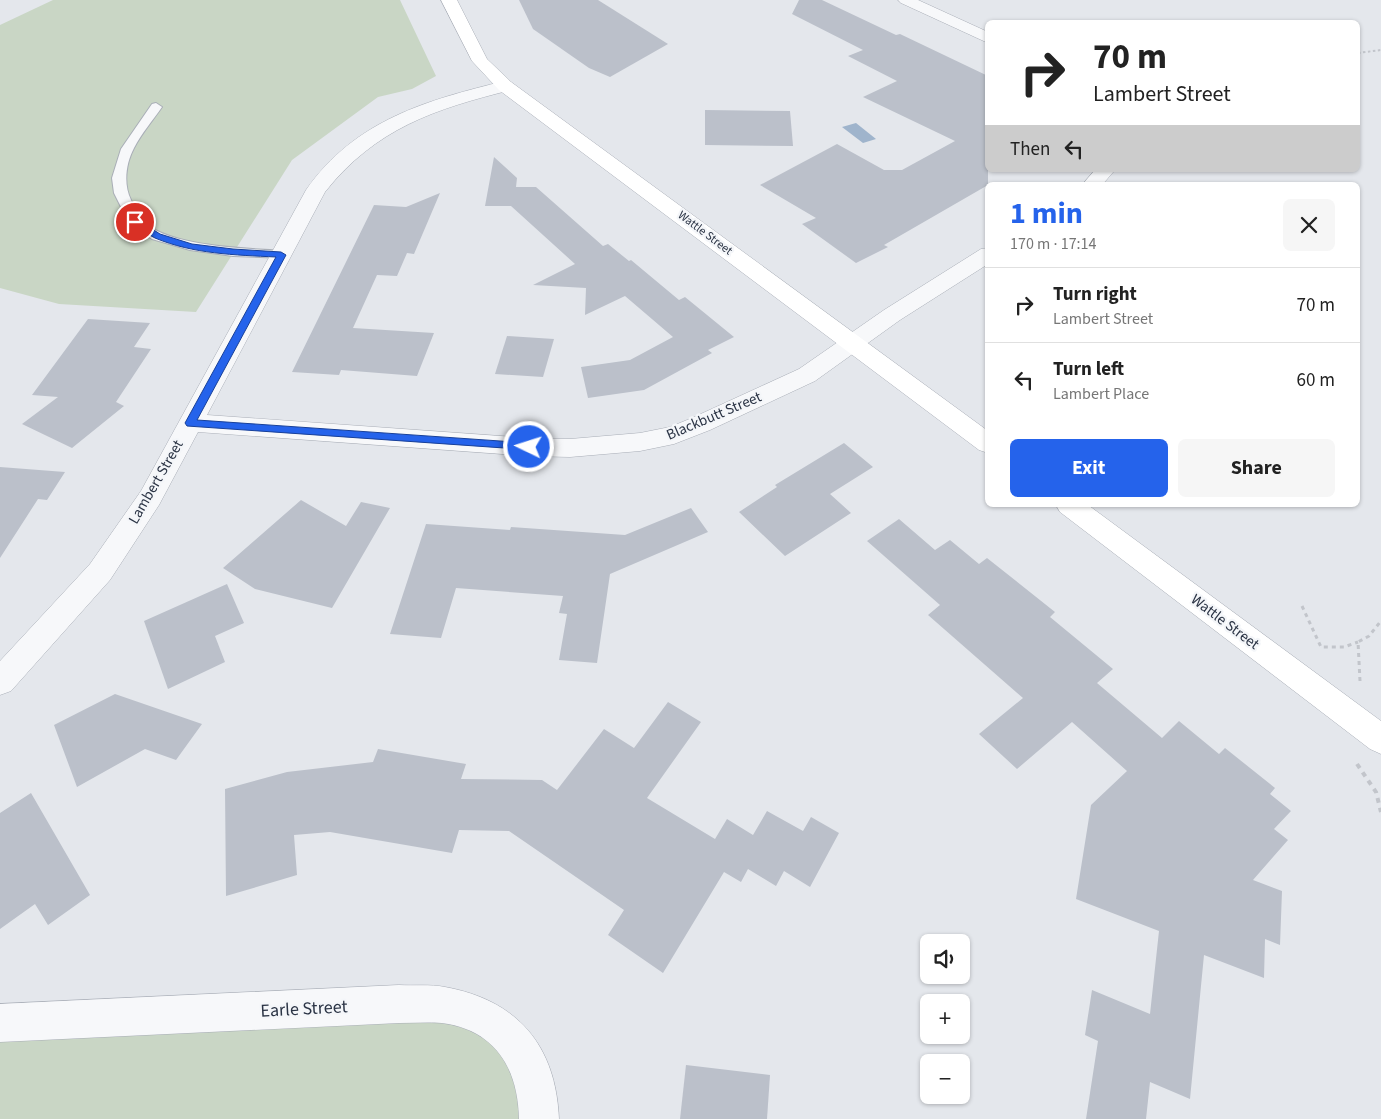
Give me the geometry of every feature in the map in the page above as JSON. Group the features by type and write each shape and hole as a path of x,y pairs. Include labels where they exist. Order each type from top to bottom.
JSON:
{"street":[{"name":"Wattle Street","path":"449,0 480,61 505,86 985,442"},
{"path":"906,0 985,37"},
{"name":"Lambert Street","path":"0,682 100,572 150,498 316,190 343,158 376,133 403,116 439,102 505,86"},
{"path":"1095,182 1103,172"},
{"name":"Blackbutt Street","path":"190,423 529,447 570,448 640,442 674,435 807,375 985,256"},
{"name":"Wattle Street","path":"1072,507 1381,739"},
{"name":"Earle Street","path":"0,1023 398,1004 443,1005 483,1016 514,1039 532,1068 539,1119"}],"lane":[{"path":"156,107 127,149 119,178 121,193 135,222 157,236 190,246 233,252 281,255"}],"path":[{"path":"1360,54 1381,50"},
{"path":"1302,606 1321,647 1344,648 1358,642"}],"green space":[{"path":"53,0 400,0 436,76 412,89 378,97 292,160 196,312 59,304 0,288 0,25"},
{"path":"483,1016 538,1119 0,1119 0,1023"}],"water":[{"path":"856,123 876,139 863,143 842,127"}],"building":[{"path":"519,0 598,0 668,44 610,77 589,68 533,29"},
{"path":"799,0 822,0 896,35 900,34 985,75 985,172 988,172 988,182 985,182 985,187 884,245 888,247 856,263 802,224 816,218 760,185 837,144 884,170 902,170 955,141 863,97 897,81 848,56 863,50 792,14"},
{"path":"705,110 790,111 793,146 705,145"},
{"path":"494,157 517,178 516,187 536,187 603,246 608,244 629,261 631,260 679,300 685,297 734,337 708,350 712,353 644,390 588,398 581,367 630,360 673,337 625,296 585,315 586,288 533,285 575,264 511,206 485,206"},
{"path":"440,193 414,254 407,253 397,276 377,275 353,328 434,333 417,376 341,370 339,375 292,372 374,205 406,207"},
{"path":"88,319 150,323 134,347 151,349 116,402 124,406 72,448 22,424 58,397 32,395"},
{"path":"507,336 554,339 543,377 495,374"},
{"path":"844,443 873,467 830,494 851,513 785,556 739,512 777,487 775,485"},
{"path":"0,467 65,472 47,500 38,499 0,558"},
{"path":"301,500 346,526 361,502 390,508 332,608 255,589 223,568"},
{"path":"691,508 708,532 610,574 597,663 559,660 567,614 559,613 563,596 456,588 441,638 390,634 426,524 510,530 511,527 625,535"},
{"path":"899,519 935,550 950,540 979,564 987,558 1055,612 1050,617 1113,669 1097,683 1162,738 1179,721 1219,754 1225,748 1275,788 1270,794 1291,811 1274,829 1288,840 1253,880 1282,891 1280,945 1265,939 1264,978 1204,955 1190,1099 1150,1082 1146,1119 1086,1119 1098,1041 1085,1035 1092,990 1150,1014 1159,931 1076,899 1091,805 1127,771 1072,722 1017,769 979,734 1023,698 928,615 940,605 867,541"},
{"path":"227,584 244,623 215,636 225,662 168,689 144,621"},
{"path":"115,694 202,724 176,760 145,749 77,787 54,725"},
{"path":"668,702 701,722 647,798 715,839 727,819 753,835 767,811 803,831 811,817 839,833 810,887 784,871 776,886 748,869 741,882 724,872 663,973 608,935 624,910 509,831 459,830 452,853 330,832 294,835 297,875 226,896 225,789 287,772 373,762 378,749 466,764 461,779 542,780 557,790 604,729 634,748"},
{"path":"31,793 90,895 48,925 35,904 0,929 0,813"},
{"path":"686,1065 770,1075 767,1119 680,1119"}],"route":[{"path":"135,222 157,236 190,246 233,252 281,255 190,423 529,447"}]}
